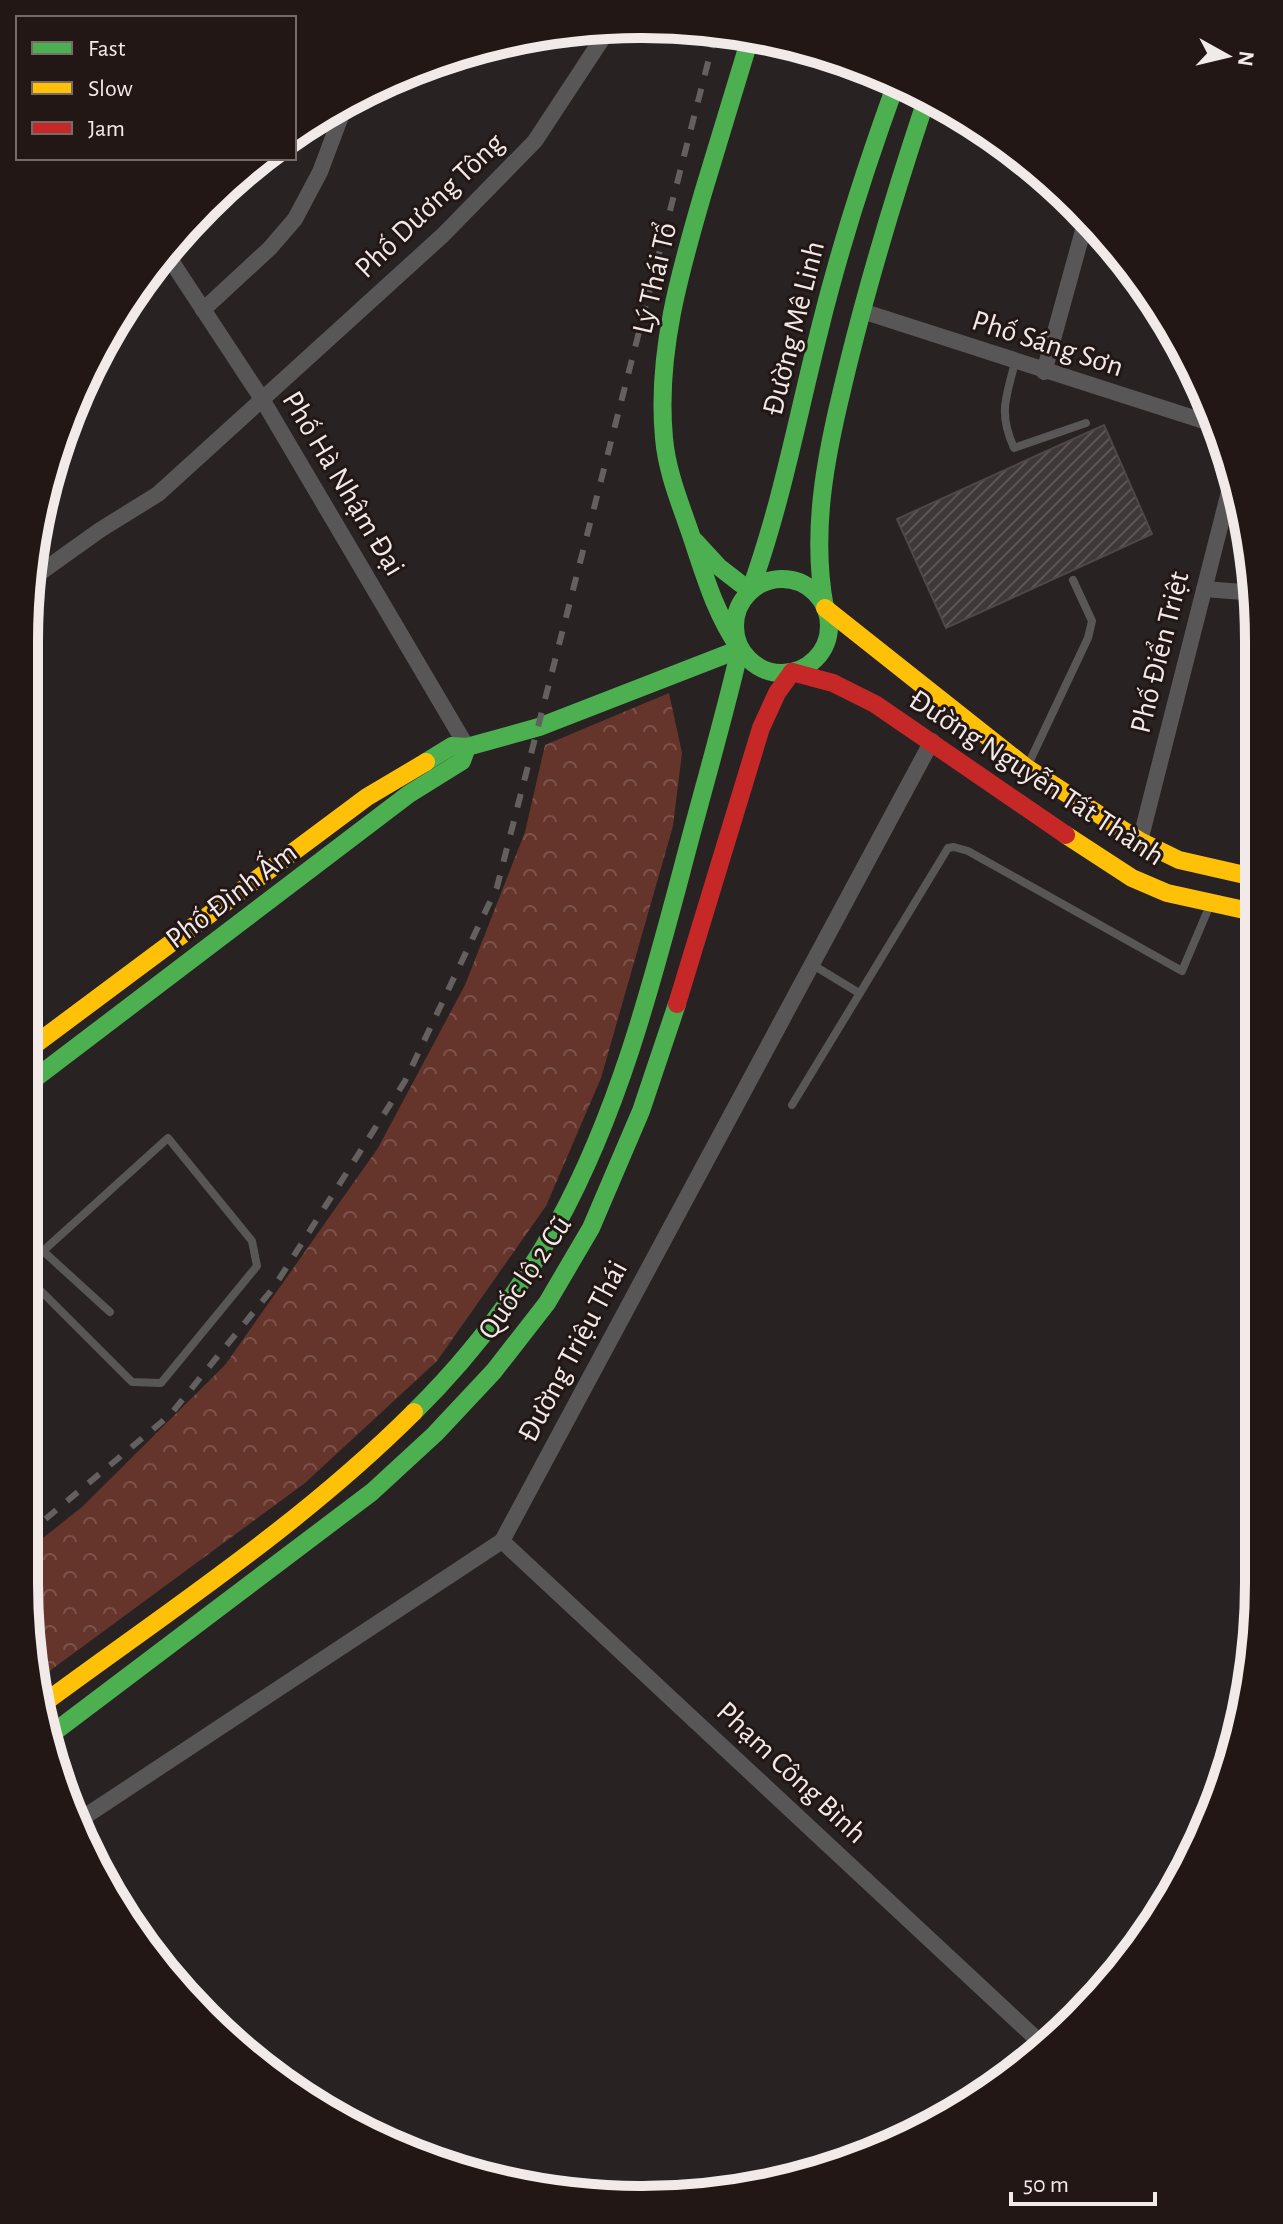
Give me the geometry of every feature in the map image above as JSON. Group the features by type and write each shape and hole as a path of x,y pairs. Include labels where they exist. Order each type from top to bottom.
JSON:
{"main road":[{"name":"Lý Thái Tổ","path":"740,649 712,603 672,477 664,442 662,402 675,299 747,48"},
{"name":"Đường Mê Linh","path":"750,591 777,514 827,296 857,194 893,93"},
{"name":"Đường Mê Linh","path":"825,608 818,557 822,500 838,408 862,311 924,108"},
{"name":"Lý Thái Tổ","path":"692,537 719,567 750,591"},
{"path":"792,579 812,589 825,608 829,624 824,648 807,666 792,672 777,673 749,661 740,649 735,634 735,618 740,603 750,591 769,580 792,579"},
{"name":"Đường Nguyễn Tất Thành","path":"825,608 1027,768 1140,841 1179,860 1245,875"},
{"name":"Phố Đình Ấm","path":"38,1042 367,797 452,746 467,747 539,727 740,649"},
{"name":"Quốc lộ 2 Cũ","path":"50,1699 288,1521 358,1464 410,1417 485,1331 528,1270 561,1218 629,1052 658,962 740,649"},
{"name":"Đường Nguyễn Tất Thành","path":"792,672 854,692 932,741 1008,797 1132,878 1167,893 1245,911"},
{"name":"Quốc lộ 2 Cũ","path":"57,1730 348,1511 417,1453 487,1380 544,1305 590,1231 637,1125 752,756 776,694 792,672"},
{"name":"Phố Đình Ấm","path":"38,1076 409,794 462,761 467,747"}],"street":[{"name":"Phố Dương Tông","path":"42,571 158,494 443,235 535,141 602,39"},
{"path":"203,310 270,248 295,219 320,172 340,119"},
{"path":"1044,372 1083,231"},
{"name":"Phố Hà Nhậm Đại","path":"172,263 262,399 467,747"},
{"name":"Phố Sáng Sơn","path":"862,311 1203,421"},
{"name":"Phố Điển Triệt","path":"1140,841 1227,499"},
{"path":"1204,589 1243,592"},
{"name":"Đường Triệu Thái","path":"85,1816 502,1541 932,741"},
{"name":"Phạm Công Bình","path":"502,1541 1036,2038"}],"lane":[{"path":"1015,362 1004,407 1004,425 1014,448 1086,423"},
{"path":"1027,768 1088,638 1092,621 1073,580"},
{"path":"792,1105 944,852 954,847 968,851 1182,971 1210,904"},
{"path":"813,965 859,993"},
{"path":"38,1288 132,1382 161,1383 257,1266 252,1241 168,1138 43,1251 110,1312"}],"green space":[{"path":"669,693 682,753 673,826 601,1078 546,1206 437,1361 305,1483 45,1674 39,1622 38,1542 82,1507 225,1365 378,1148 465,985 525,832 545,745"}],"building":[{"path":"1104,425 1152,534 946,628 897,519"},
{"path":"130,1902 188,1980 163,1950"}],"railway":[{"path":"38,1525 170,1415 274,1287 405,1081 497,887 713,42"}],"traffic: fast":[{"path":"426,762 452,746 467,747 539,727 740,649 712,595 675,489 668,464 662,407 663,375 678,283 747,48"},
{"path":"750,591 780,495 836,268 893,93"},
{"path":"825,608 819,546 828,453 866,294 923,108"},
{"path":"695,541 719,567 750,591"},
{"path":"773,579 791,579 816,592 826,608 829,626 826,644 816,660 791,673 773,673 748,660 735,635 735,617 748,592 773,579"},
{"path":"414,1412 473,1347 526,1274 557,1224 598,1138 645,1003 740,649"},
{"path":"38,1076 409,794 462,761 467,747"},
{"path":"57,1730 372,1492 435,1434 494,1371 547,1303 591,1228 641,1111 677,1004"}],"traffic: slow":[{"path":"825,608 1027,768 1140,841 1179,860 1245,875"},
{"path":"38,1042 367,797 426,762"},
{"path":"1066,835 1132,878 1167,893 1245,910"},
{"path":"50,1699 281,1528 371,1453 414,1412"}],"traffic: jam":[{"path":"792,672 833,683 875,704 1066,835"},
{"path":"677,1004 761,728 777,693 792,672"}]}
